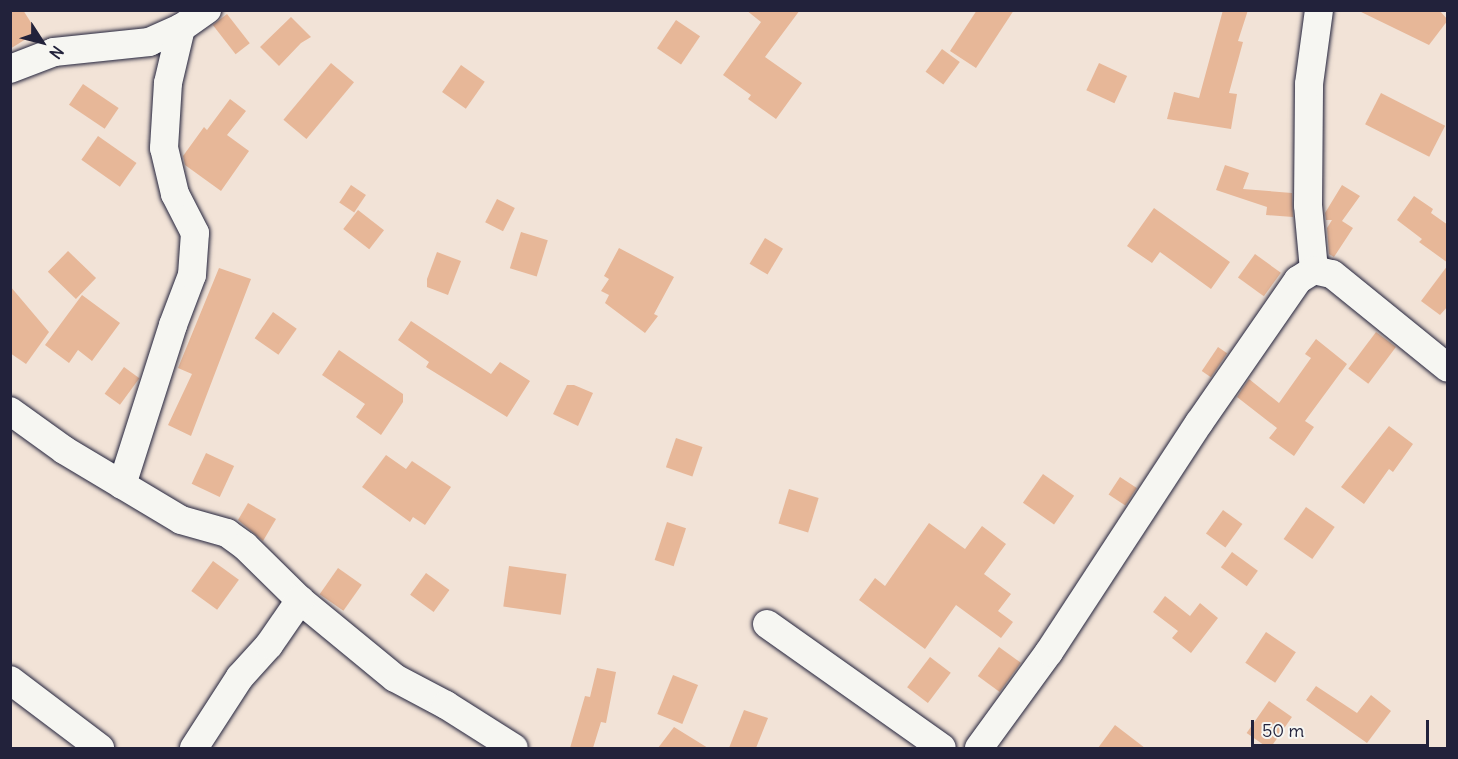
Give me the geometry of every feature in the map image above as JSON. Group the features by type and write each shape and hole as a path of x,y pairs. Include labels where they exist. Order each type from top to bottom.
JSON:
{"street":[{"path":"10,69 54,52 149,42 181,28 207,10"},
{"path":"1314,270 1308,205 1309,84 1319,10"},
{"path":"122,486 173,325 192,275 195,233 175,194 164,147 168,83 181,28"},
{"path":"979,748 1049,652 1199,423 1298,280 1314,270 1332,274 1448,368"},
{"path":"10,411 64,450 181,520 227,533 245,546 300,600 395,678 446,705 514,748"},
{"path":"194,748 240,677 269,645 300,600"},
{"path":"767,624 942,748"},
{"path":"10,680 100,748"}],"building":[{"path":"10,10 23,10 37,32 10,49"},
{"path":"746,10 800,10 765,57 802,83 776,119 748,99 751,95 723,75 761,22"},
{"path":"977,10 1014,10 976,68 950,51"},
{"path":"1223,10 1248,10 1238,41 1243,42 1229,93 1237,94 1231,129 1167,119 1174,92 1199,98"},
{"path":"1357,10 1439,10 1448,20 1429,45"},
{"path":"227,14 250,43 236,54 213,25"},
{"path":"291,17 311,37 301,43 279,66 260,47"},
{"path":"676,20 700,36 681,64 657,48"},
{"path":"942,49 960,62 943,85 926,72"},
{"path":"331,63 354,82 306,139 283,120"},
{"path":"1099,63 1127,76 1114,103 1086,90"},
{"path":"461,65 485,82 466,109 442,92"},
{"path":"83,84 119,108 105,129 69,105"},
{"path":"1381,93 1445,126 1429,157 1365,124"},
{"path":"230,99 246,111 227,135 249,151 221,191 185,165 183,156 204,127 207,130"},
{"path":"98,136 137,163 120,187 81,160"},
{"path":"1225,165 1249,173 1243,189 1292,193 1293,217 1266,215 1267,207 1216,190"},
{"path":"351,185 366,195 354,212 339,202"},
{"path":"1342,185 1360,196 1342,221 1353,228 1334,257 1329,254 1327,228 1332,220 1326,220 1325,213"},
{"path":"1414,196 1433,209 1431,213 1448,225 1448,263 1419,242 1422,239 1397,220"},
{"path":"497,199 515,208 503,231 485,222"},
{"path":"1154,208 1230,262 1211,289 1160,252 1152,263 1127,246"},
{"path":"358,210 384,230 369,249 343,229"},
{"path":"521,232 548,240 537,277 510,268"},
{"path":"765,238 783,249 768,275 750,264"},
{"path":"619,248 674,277 654,314 658,316 645,333 605,303 609,295 601,291 609,279 604,276"},
{"path":"68,251 96,278 76,299 48,272"},
{"path":"437,252 461,261 448,295 427,287 427,279"},
{"path":"1255,254 1281,273 1264,296 1238,277"},
{"path":"1448,265 1448,306 1440,315 1421,301"},
{"path":"219,268 251,279 191,436 168,425 192,374 178,368"},
{"path":"10,286 49,332 26,364 10,353"},
{"path":"82,295 120,323 92,361 78,350 69,363 45,345"},
{"path":"273,312 297,329 278,355 255,338"},
{"path":"411,321 491,374 500,362 530,381 507,417 426,367 429,362 398,340"},
{"path":"1376,332 1396,347 1368,384 1348,369"},
{"path":"1316,339 1347,364 1305,421 1314,427 1294,456 1269,438 1277,428 1237,397 1249,379 1279,403 1311,358 1305,354"},
{"path":"1218,347 1227,353 1211,377 1202,371"},
{"path":"339,350 403,394 403,402 381,435 356,417 365,404 322,375"},
{"path":"124,367 139,378 120,405 105,394"},
{"path":"567,385 574,385 593,393 578,426 553,414"},
{"path":"1389,426 1413,444 1393,472 1389,469 1364,504 1341,487"},
{"path":"676,438 702,447 692,476 666,467"},
{"path":"206,453 234,466 220,497 192,484"},
{"path":"386,455 406,469 412,461 451,487 425,525 413,517 410,522 362,487"},
{"path":"1043,474 1074,496 1054,524 1023,503"},
{"path":"1120,477 1137,488 1125,506 1109,495"},
{"path":"789,489 819,498 808,532 778,523"},
{"path":"248,503 276,519 263,541 238,520"},
{"path":"1306,507 1335,527 1312,559 1284,539"},
{"path":"1223,510 1242,524 1225,548 1206,533"},
{"path":"667,522 686,528 674,566 655,560"},
{"path":"929,523 965,549 982,526 1006,544 984,574 1011,594 998,611 1013,622 1001,638 956,605 925,649 859,600 875,578 885,586"},
{"path":"1232,552 1258,571 1247,586 1221,567"},
{"path":"213,561 239,580 217,610 191,591"},
{"path":"509,566 566,574 561,615 503,607"},
{"path":"338,568 362,585 343,611 320,594"},
{"path":"426,573 449,590 434,612 410,595"},
{"path":"1165,596 1190,616 1200,603 1218,618 1191,653 1172,638 1178,631 1153,612"},
{"path":"1266,632 1296,652 1275,683 1245,663"},
{"path":"999,647 1021,663 1000,692 978,676"},
{"path":"930,657 951,673 928,703 907,687"},
{"path":"597,668 616,672 606,723 601,722 593,748 570,748 585,696 590,697"},
{"path":"673,675 698,685 682,724 657,714"},
{"path":"1316,686 1357,713 1371,695 1391,711 1367,743 1306,700"},
{"path":"1269,701 1292,717 1270,748 1247,733"},
{"path":"744,710 768,718 756,748 729,748"},
{"path":"1115,725 1145,748 1098,748"},
{"path":"674,727 708,748 658,748"}]}
